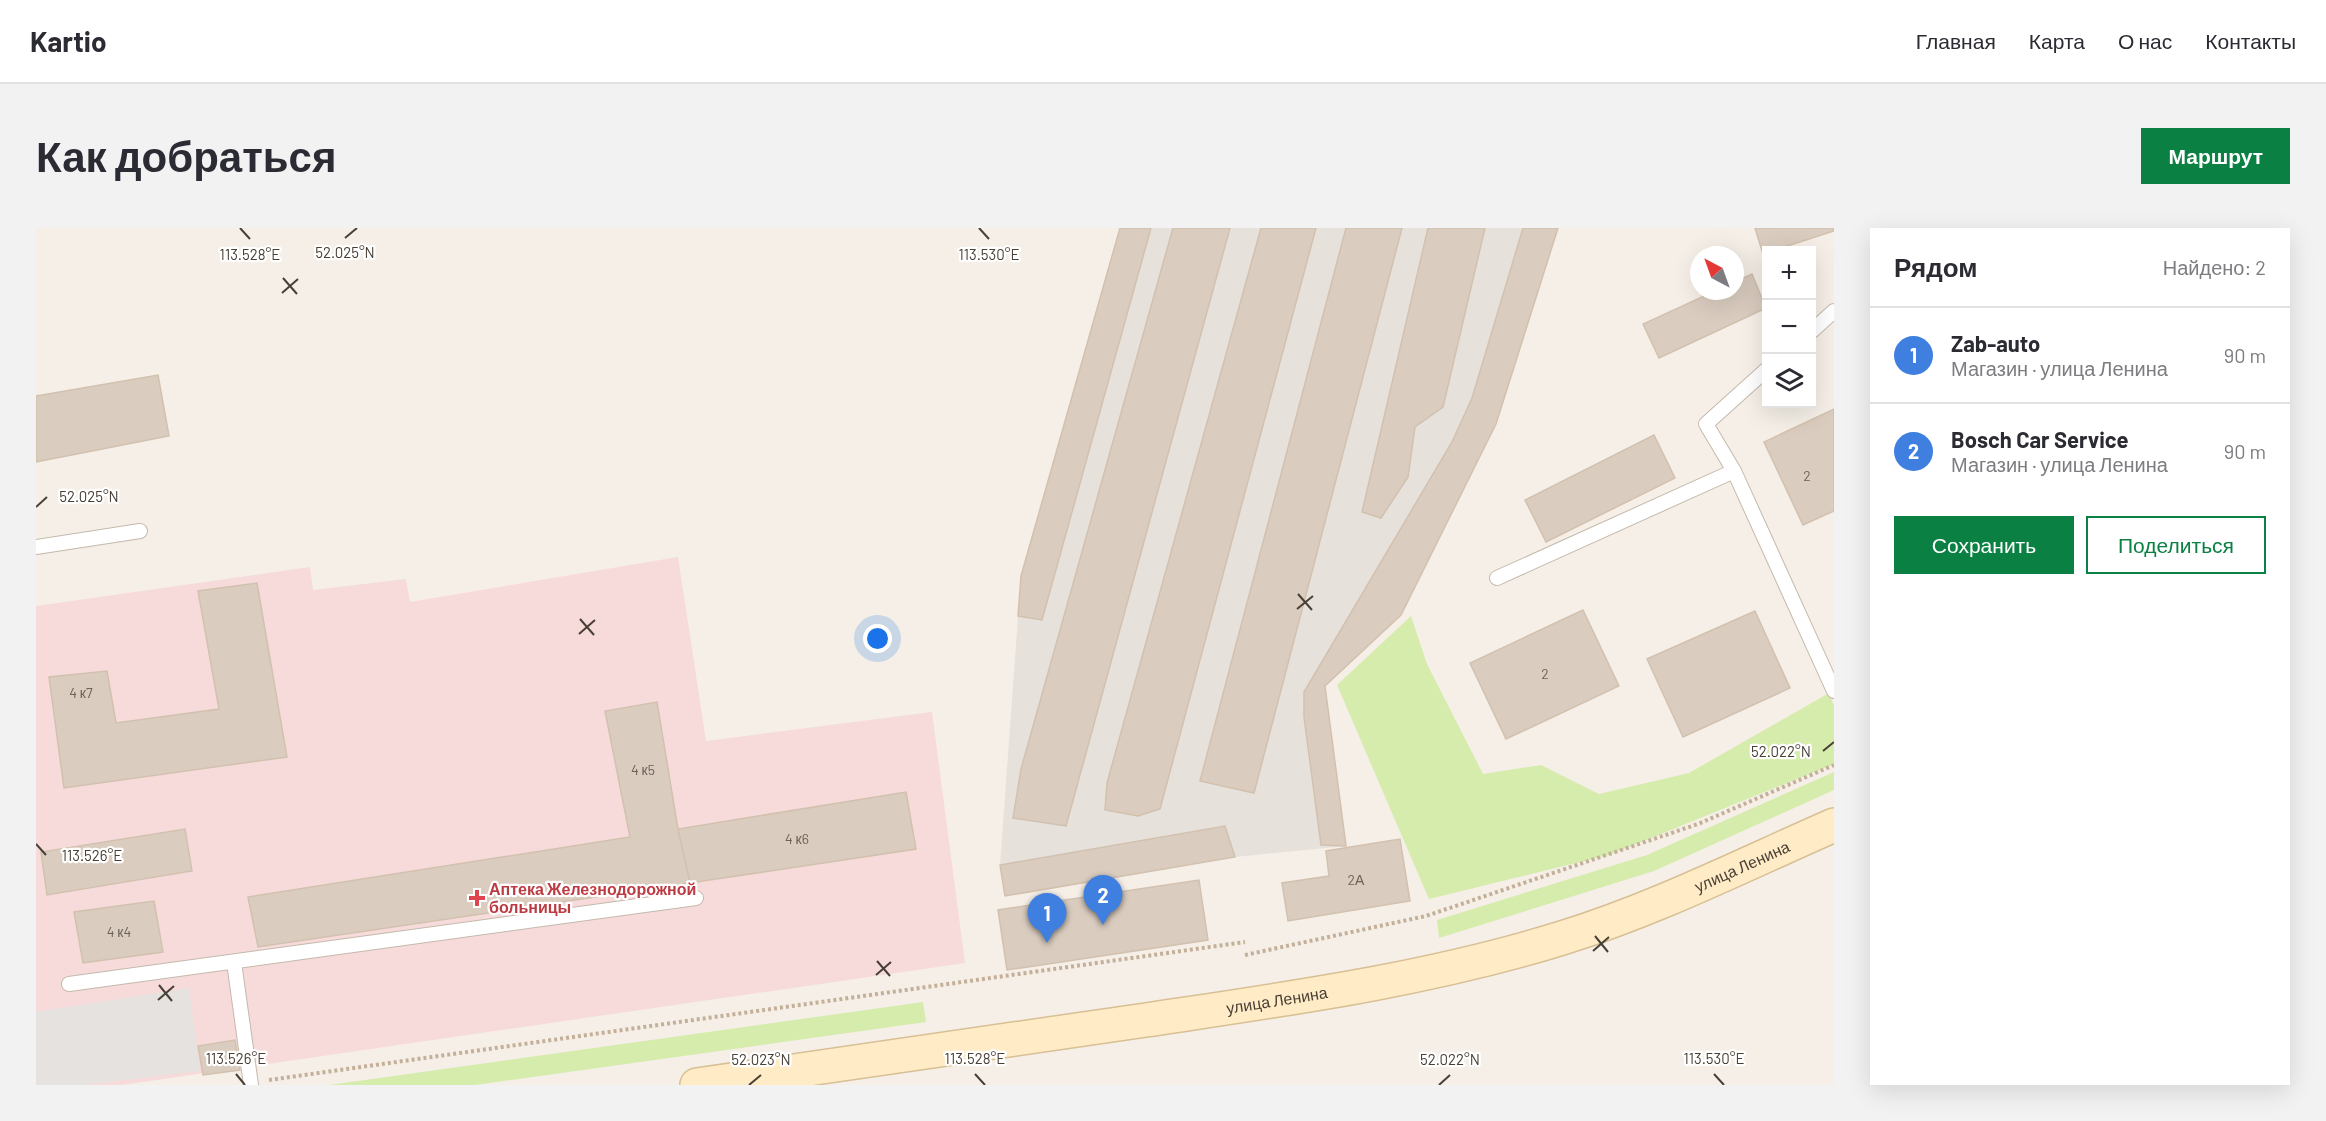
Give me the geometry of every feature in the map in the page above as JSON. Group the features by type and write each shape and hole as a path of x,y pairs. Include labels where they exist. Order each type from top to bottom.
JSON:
{"main road":[{"name":"улица Ленина","path":"697,1085 1247,1005 1386,982 1485,960 1564,938 1659,902 1834,825"}],"lane":[{"path":"1816,327 1834,311"},
{"path":"1762,374 1706,424 1734,471 1834,691"},
{"path":"1497,578 1734,471"},
{"path":"36,548 140,531"},
{"path":"69,984 696,898"},
{"path":"234,962 251,1084"}],"path":[{"path":"1245,955 1426,916 1698,824 1834,765"},
{"path":"251,1084 1245,942"}],"shaded area":[{"path":"1120,228 1558,228 1401,615 1325,686 1346,846 1235,857 1005,896 1000,865 1021,576"},
{"path":"678,557 706,741 932,712 965,963 122,1085 36,1085 36,606 310,567 313,590 406,579 410,602"},
{"path":"189,988 200,1071 83,1085 36,1085 36,1012"}],"green space":[{"path":"1411,616 1427,664 1483,774 1541,765 1599,794 1689,773 1829,693 1834,706 1834,764 1609,855 1429,899 1337,685"},
{"path":"1834,772 1834,790 1654,871 1439,938 1437,920 1647,855"},
{"path":"923,1002 926,1022 475,1085 329,1085"}],"building":[{"path":"1120,228 1151,228 1042,620 1018,616 1021,576"},
{"path":"1173,228 1230,228 1066,826 1013,818 1021,769"},
{"path":"1261,228 1316,228 1160,809 1138,816 1105,810 1107,783"},
{"path":"1346,228 1402,228 1254,793 1200,781"},
{"path":"1428,228 1485,228 1443,407 1415,427 1408,477 1381,518 1362,512"},
{"path":"1523,228 1558,228 1496,424 1401,615 1325,686 1346,846 1321,845 1304,717 1304,692 1452,442 1472,398"},
{"path":"1755,228 1834,228 1834,231 1787,246 1762,246 1762,251"},
{"path":"1752,274 1762,298 1762,310 1659,358 1643,324 1695,300 1744,300 1744,278"},
{"path":"158,375 169,436 36,462 36,396"},
{"path":"1834,409 1834,511 1803,525 1764,442"},
{"path":"1654,435 1675,478 1546,542 1525,500"},
{"path":"257,583 287,757 64,788 49,677 107,671 116,723 219,709 198,591"},
{"path":"1583,610 1619,686 1506,739 1470,663"},
{"path":"1755,611 1790,688 1683,737 1647,659"},
{"path":"657,702 678,829 690,883 258,947 248,897 630,837 605,711"},
{"path":"906,792 916,849 690,883 678,829"},
{"path":"1225,826 1235,857 1005,896 1000,865"},
{"path":"185,829 192,871 47,895 41,852"},
{"path":"1400,839 1410,901 1288,921 1282,883 1329,876 1326,851"},
{"path":"1199,880 1208,940 1007,970 998,910"},
{"path":"154,901 163,952 83,963 74,912"},
{"path":"235,1040 240,1070 203,1075 198,1046"}],"place":[{"name":"Аптека Железнодорожной больницы","path":"477,898"},
{"name":"Bosch Car Service","path":"1103,925"},
{"name":"Zab-auto","path":"1047,943"}]}
